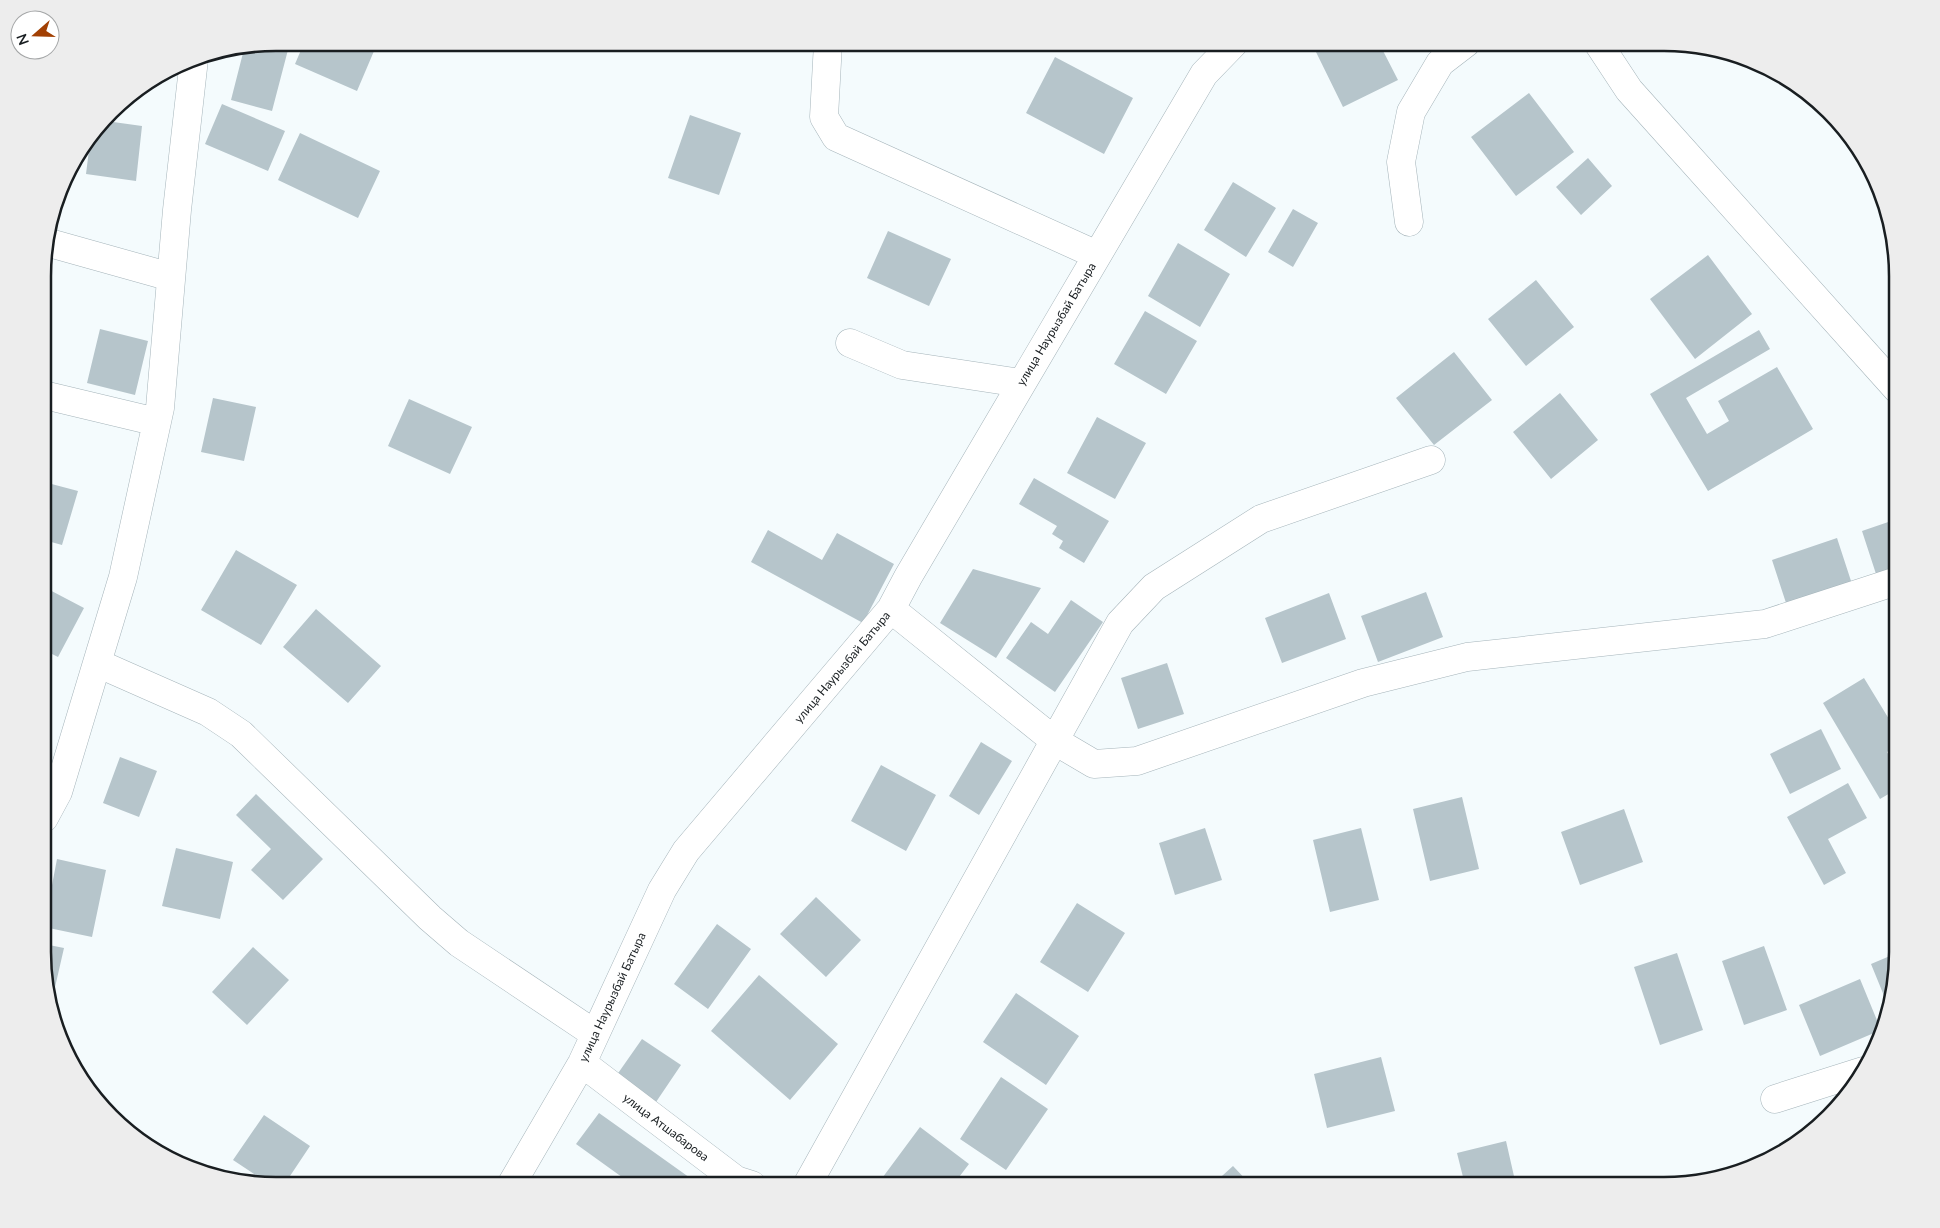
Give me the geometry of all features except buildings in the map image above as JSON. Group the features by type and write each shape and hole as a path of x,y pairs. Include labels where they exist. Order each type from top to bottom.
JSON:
{"street":[{"path":"828,51 824,117 836,137 1097,255"},
{"name":"улица Наурызбай Батыра","path":"517,1177 582,1063 662,890 686,852 891,609 1021,383 1204,74 1226,51"},
{"path":"1409,222 1401,162 1411,112 1440,63 1455,51"},
{"path":"1604,51 1629,90 1889,380"},
{"path":"51,805 58,792 123,578 160,408 171,277 193,67"},
{"path":"54,244 171,277"},
{"path":"850,343 902,365 1021,383"},
{"path":"51,398 157,422"},
{"path":"811,1177 1120,623 1154,587 1261,519 1431,460"},
{"path":"891,609 1055,741 1094,764 1137,761 1363,683 1467,657 1765,624 1889,584"},
{"path":"97,663 208,712 241,734 430,918 459,943 595,1034"},
{"name":"улица Атшабарова","path":"582,1063 732,1177"},
{"path":"1775,1099 1852,1075"}]}
